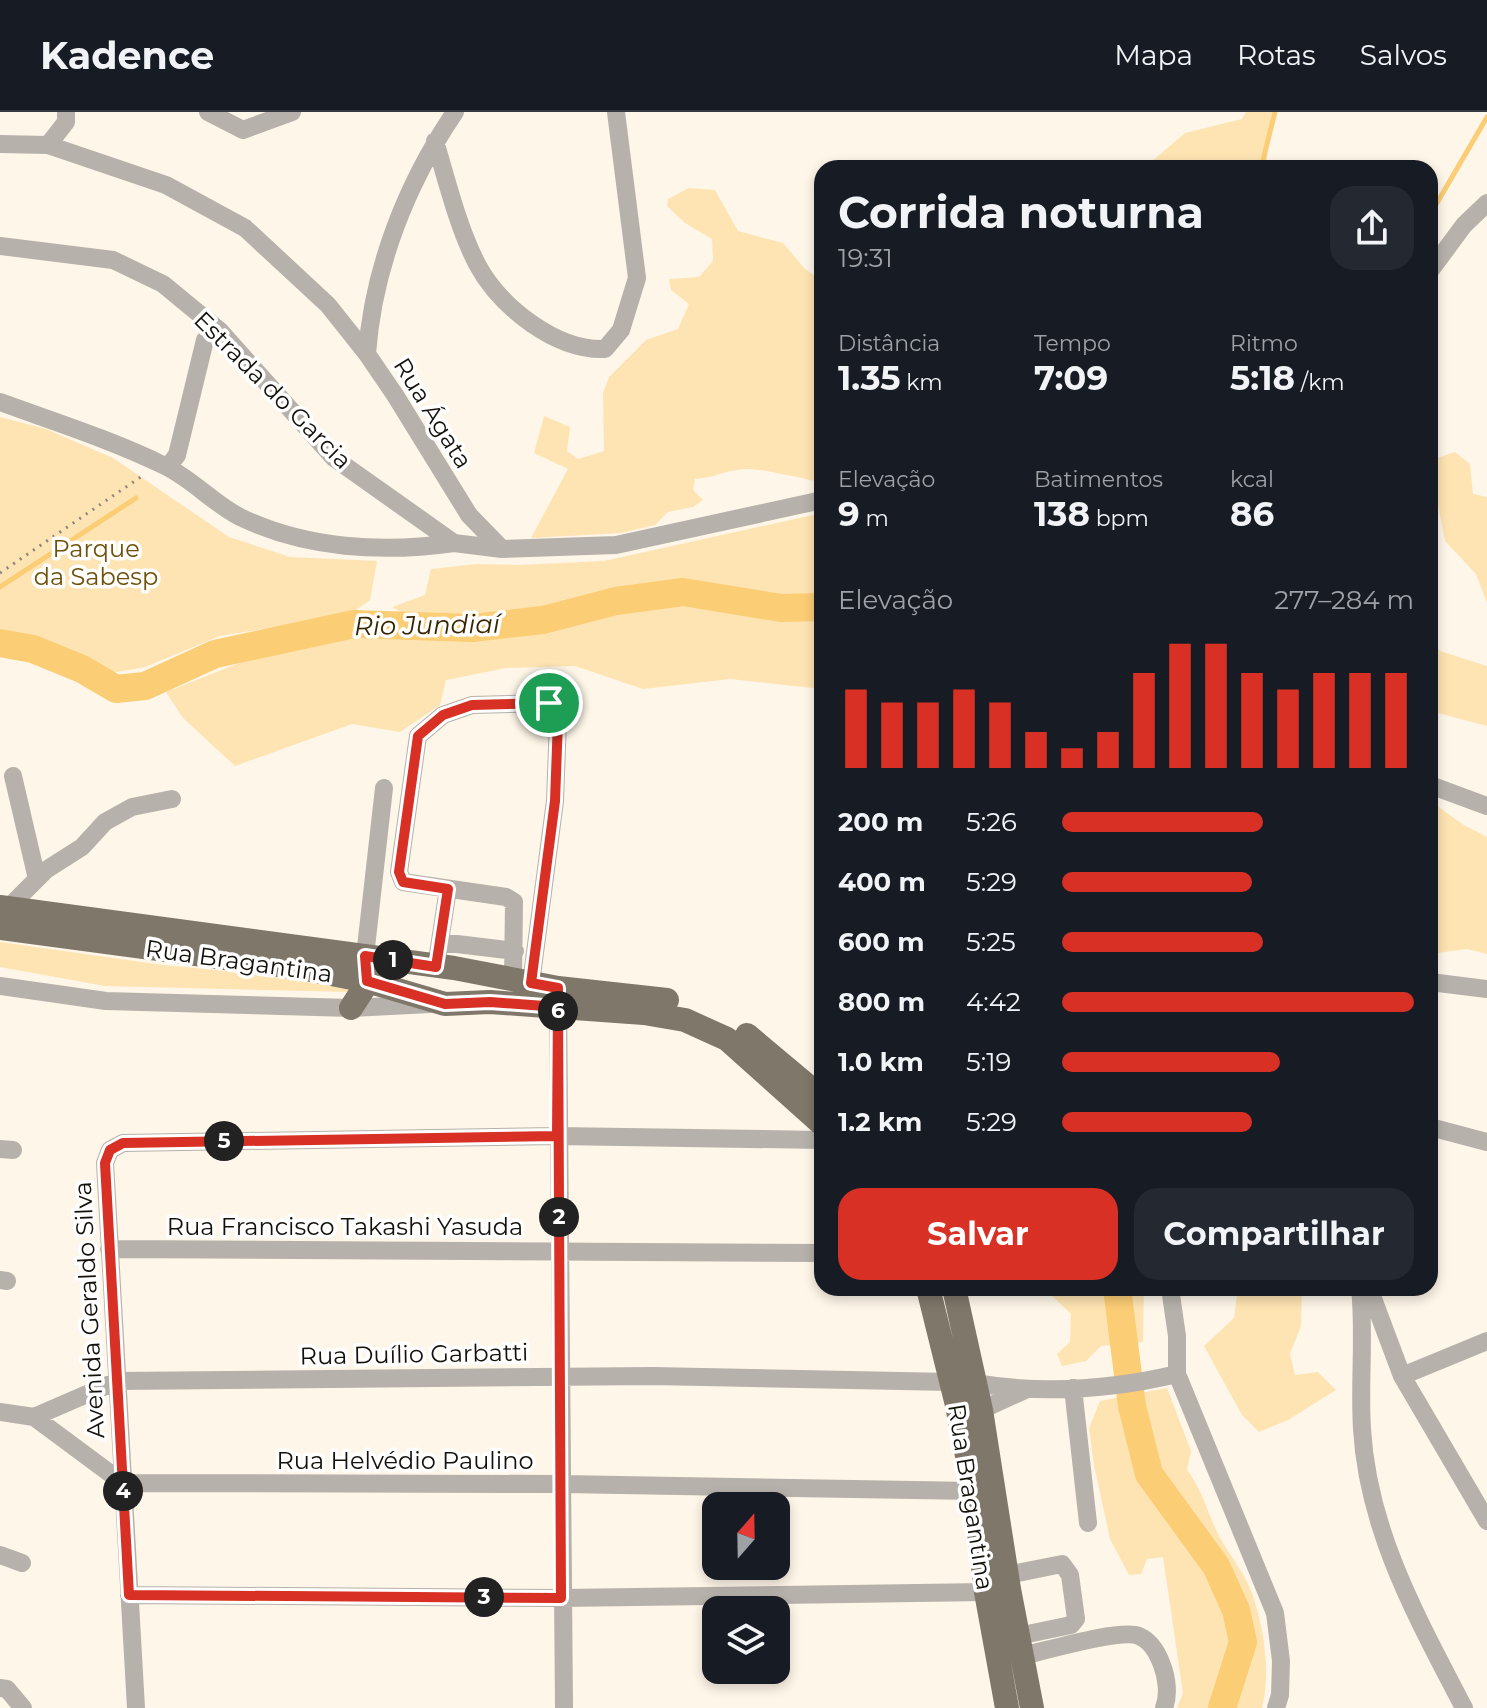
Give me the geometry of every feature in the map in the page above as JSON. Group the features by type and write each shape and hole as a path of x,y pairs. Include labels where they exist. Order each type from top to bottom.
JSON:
{"main road":[{"path":"3,915 365,956 522,981 558,998"},
{"name":"Rua Bragantina","path":"3,915 367,981 413,992 445,1004 558,998 665,1015 709,1029 814,1108"},
{"path":"351,1008 367,981 365,956"},
{"path":"413,992 445,968"},
{"name":"Rua Bragantina","path":"931,1296 971,1393 1032,1708"},
{"path":"955,1296 971,1393"},
{"name":"Rua Bragantina","path":"971,1393 974,1491 986,1592 1007,1708"}],"street":[{"path":"48,145 66,122 66,112"},
{"path":"208,112 243,130 292,112"},
{"name":"Rua Ágata","path":"455,112 418,172 388,250 370,310 367,354 469,515 502,549"},
{"path":"435,141 478,265 515,312 551,336 585,350 605,349 621,330 637,278 616,112"},
{"path":"0,144 48,145 166,185 245,228 328,305 367,354"},
{"path":"1438,260 1464,225 1487,203"},
{"name":"Estrada do Garcia","path":"0,246 113,260 163,284 220,331 334,458 454,543 502,549 616,545 814,502"},
{"path":"168,467 177,455 205,340 220,331"},
{"path":"0,402 114,443 168,467 240,516 292,535 347,546 404,550 454,543"},
{"path":"549,703 558,720 555,801 522,981 515,951 514,902 506,897 403,882 399,878 418,736 443,715 472,705 549,703"},
{"path":"13,776 37,879"},
{"path":"365,956 384,788"},
{"path":"1438,788 1487,806"},
{"path":"3,915 37,879 82,847 105,822 132,807 172,799"},
{"path":"445,968 440,942 448,889"},
{"path":"440,942 515,951"},
{"path":"1438,983 1487,989"},
{"path":"0,986 106,1001 351,1008 445,1004"},
{"path":"558,998 564,1708"},
{"path":"1438,1129 1487,1142"},
{"path":"557,1136 814,1140"},
{"name":"Avenida Geraldo Silva","path":"136,1708 109,1249 105,1163 110,1150 123,1143 557,1136"},
{"name":"Rua Francisco Takashi Yasuda","path":"109,1249 814,1253"},
{"path":"1171,1296 1177,1336 1177,1374 1275,1613 1280,1643 1281,1704"},
{"path":"1360,1296 1361,1428 1368,1482 1387,1551 1408,1601 1464,1708"},
{"path":"1372,1296 1402,1376 1487,1521"},
{"path":"1402,1376 1487,1341"},
{"path":"971,1393 1099,1387 1177,1374"},
{"name":"Rua Duílio Garbatti","path":"117,1381 561,1377 971,1393 1025,1390"},
{"path":"34,1417 117,1381"},
{"path":"1073,1388 1088,1523"},
{"path":"0,1412 34,1417 123,1483"},
{"name":"Rua Helvédio Paulino","path":"123,1483 563,1484 974,1491"},
{"path":"0,1555 22,1563"},
{"path":"1007,1575 1062,1564 1070,1575 1076,1619 1071,1625 1020,1646"},
{"path":"129,1595 561,1598 986,1592"},
{"path":"1020,1646 1140,1636 1153,1646 1162,1665 1167,1685 1164,1708"},
{"path":"0,1688 7,1689 23,1708"}],"path":[{"path":"0,573 147,472 168,467"}],"green space":[{"path":"1246,112 1272,112 1267,160 1153,160 1185,133 1242,119"},
{"path":"689,188 715,190 738,231 783,243 814,275 814,480 762,470 732,471 695,479 693,490 703,500 693,507 668,512 655,525 621,533 531,538 568,469 534,453 544,416 570,427 567,451 578,459 604,451 603,393 609,377 646,340 678,329 689,304 671,290 669,279 699,277 713,261 712,239 685,223 667,206 668,199"},
{"name":"Parque da Sabesp","path":"0,417 46,429 113,458 229,537 290,557 377,561 370,600 349,615 220,636 145,667 111,673 21,634 0,631"},
{"path":"1455,452 1470,464 1473,494 1487,497 1487,603 1476,574 1445,541 1438,505 1438,458"},
{"path":"814,515 814,688 730,679 643,689 575,666 506,668 446,680 440,705 400,732 352,724 235,766 183,718 166,692 247,660 346,639 442,636 392,607 425,595 431,569 476,564 604,561"},
{"path":"1438,649 1487,666 1487,726 1438,713"},
{"path":"1438,807 1487,837 1487,954 1467,949 1438,953"},
{"path":"0,942 163,965 353,983 351,992 105,986 0,967"},
{"path":"1052,1296 1144,1296 1143,1342 1101,1346 1086,1361 1062,1366 1057,1354 1070,1342 1071,1314"},
{"path":"1237,1296 1302,1296 1301,1326 1290,1354 1295,1375 1318,1372 1336,1390 1288,1420 1259,1432 1242,1415 1204,1346 1234,1318"},
{"path":"1167,1388 1191,1451 1187,1470 1201,1493 1217,1532 1248,1583 1256,1604 1266,1665 1262,1708 1177,1708 1183,1693 1163,1557 1147,1559 1141,1574 1129,1575 1110,1539 1089,1428 1100,1401"}],"waterway":[{"path":"1263,160 1275,112"},
{"path":"1438,201 1487,117"},
{"path":"0,587 136,498"},
{"name":"Rio Jundiaí","path":"0,643 33,649 82,669 116,689 145,686 215,654 354,624 472,628 543,620 616,601 683,592 781,608 814,607"},
{"name":"Rio Jundiaí","path":"1118,1296 1132,1406 1149,1474 1216,1566 1236,1610 1243,1642 1222,1708"}],"route":[{"path":"549,703 472,705 443,715 418,736 399,878 403,882 448,889 436,967 365,956 367,981 413,992 445,1004 490,1002 558,1007 563,1484 561,1598 129,1595 105,1163 110,1150 123,1143 557,1136 558,1072 558,1007 558,988 531,983 555,801 558,720 549,703"}]}
